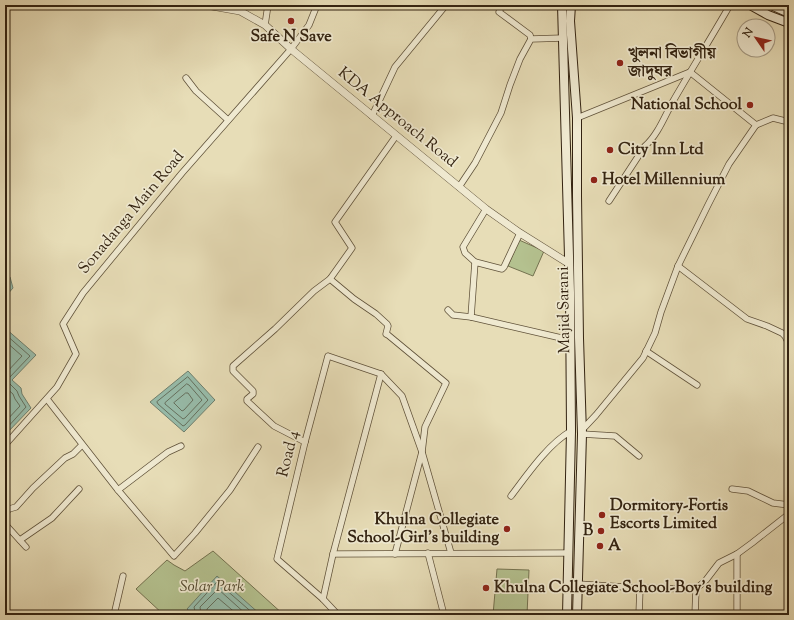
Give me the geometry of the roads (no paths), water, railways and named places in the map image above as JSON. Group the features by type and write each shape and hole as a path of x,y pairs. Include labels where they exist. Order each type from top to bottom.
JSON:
{"main road":[{"name":"Majid Sarani","path":"562,5 571,431 567,615"},
{"name":"Majid Sarani","path":"571,5 570,21 577,118 581,433 578,615"},
{"path":"750,5 768,15 789,23"},
{"path":"771,5 789,13"}],"street":[{"name":"KDA Approach Road","path":"206,5 240,11 265,25 290,49 486,209 520,233 568,263"},
{"path":"265,25 268,5"},
{"name":"Sonadanga Main Road","path":"5,445 57,387 76,354 63,324 83,293 182,173 290,49 309,25 317,5"},
{"path":"372,116 395,67 446,5"},
{"path":"502,5 499,12 530,35 532,39"},
{"path":"609,200 645,146 656,133 730,5"},
{"path":"532,39 563,38"},
{"path":"459,187 475,163 501,113 520,59 532,39"},
{"path":"577,118 690,72"},
{"path":"690,72 756,126"},
{"path":"186,78 196,91 228,120"},
{"path":"581,433 643,358 655,333 678,266 730,164 756,126 773,118 789,122"},
{"path":"305,442 274,426 247,401 247,399 253,394 253,391 233,371 233,368 235,364 275,329 314,291 330,279 352,248 335,222 396,136"},
{"path":"486,209 463,247 465,253 475,262 502,269 504,268 520,233"},
{"path":"471,317 475,262"},
{"path":"678,266 747,319 782,333 789,344"},
{"path":"330,279 354,299 376,314 387,324 386,334 446,383 426,427 422,452 394,554"},
{"path":"448,310 453,315 471,317 570,340"},
{"path":"646,351 696,385"},
{"name":"Road 4","path":"324,599 277,559 305,442 328,356 381,374"},
{"path":"381,374 402,396 422,452 451,553"},
{"path":"338,615 324,599 333,554 381,374"},
{"path":"47,399 118,490 174,556 230,490 258,447"},
{"path":"511,496 554,444 562,436 571,431"},
{"path":"581,433 615,436 639,456"},
{"path":"5,513 9,509 16,507 33,488 65,458 73,454 82,445"},
{"path":"118,490 168,452 181,446"},
{"path":"20,540 52,518 79,489"},
{"path":"732,490 748,491 773,503 789,505"},
{"path":"578,584 640,588 696,589 706,580 719,564 737,554 789,514"},
{"path":"5,524 26,546"},
{"path":"428,553 444,615"},
{"path":"333,554 569,553"},
{"path":"737,554 738,615"},
{"path":"114,615 123,576"},
{"path":"639,615 640,588"},
{"path":"695,615 696,589"}],"water":[{"path":"5,272 10,277 13,288 5,297"},
{"path":"5,328 36,355 12,380 21,388 22,394 31,408 5,435"},
{"path":"188,371 215,400 184,432 150,402"},
{"path":"217,576 261,615 194,615 187,609"}],"place":[{"name":"Safe N Save","path":"291,21"},
{"name":"খুলনা বিভাগীয় জাদুঘর","path":"620,63"},
{"name":"National School","path":"750,105"},
{"name":"City Inn Ltd","path":"610,150"},
{"name":"Hotel Millennium","path":"594,180"},
{"name":"Dormitory-Fortis Escorts Limited","path":"602,515"},
{"name":"Khulna Collegiate School-Girl's building","path":"507,529"},
{"name":"B","path":"601,531"},
{"name":"A","path":"600,546"},
{"name":"Khulna Collegiate School-Boy's building","path":"486,588"}],"park label":[{"name":"Solar Park","path":"212,587"}]}
